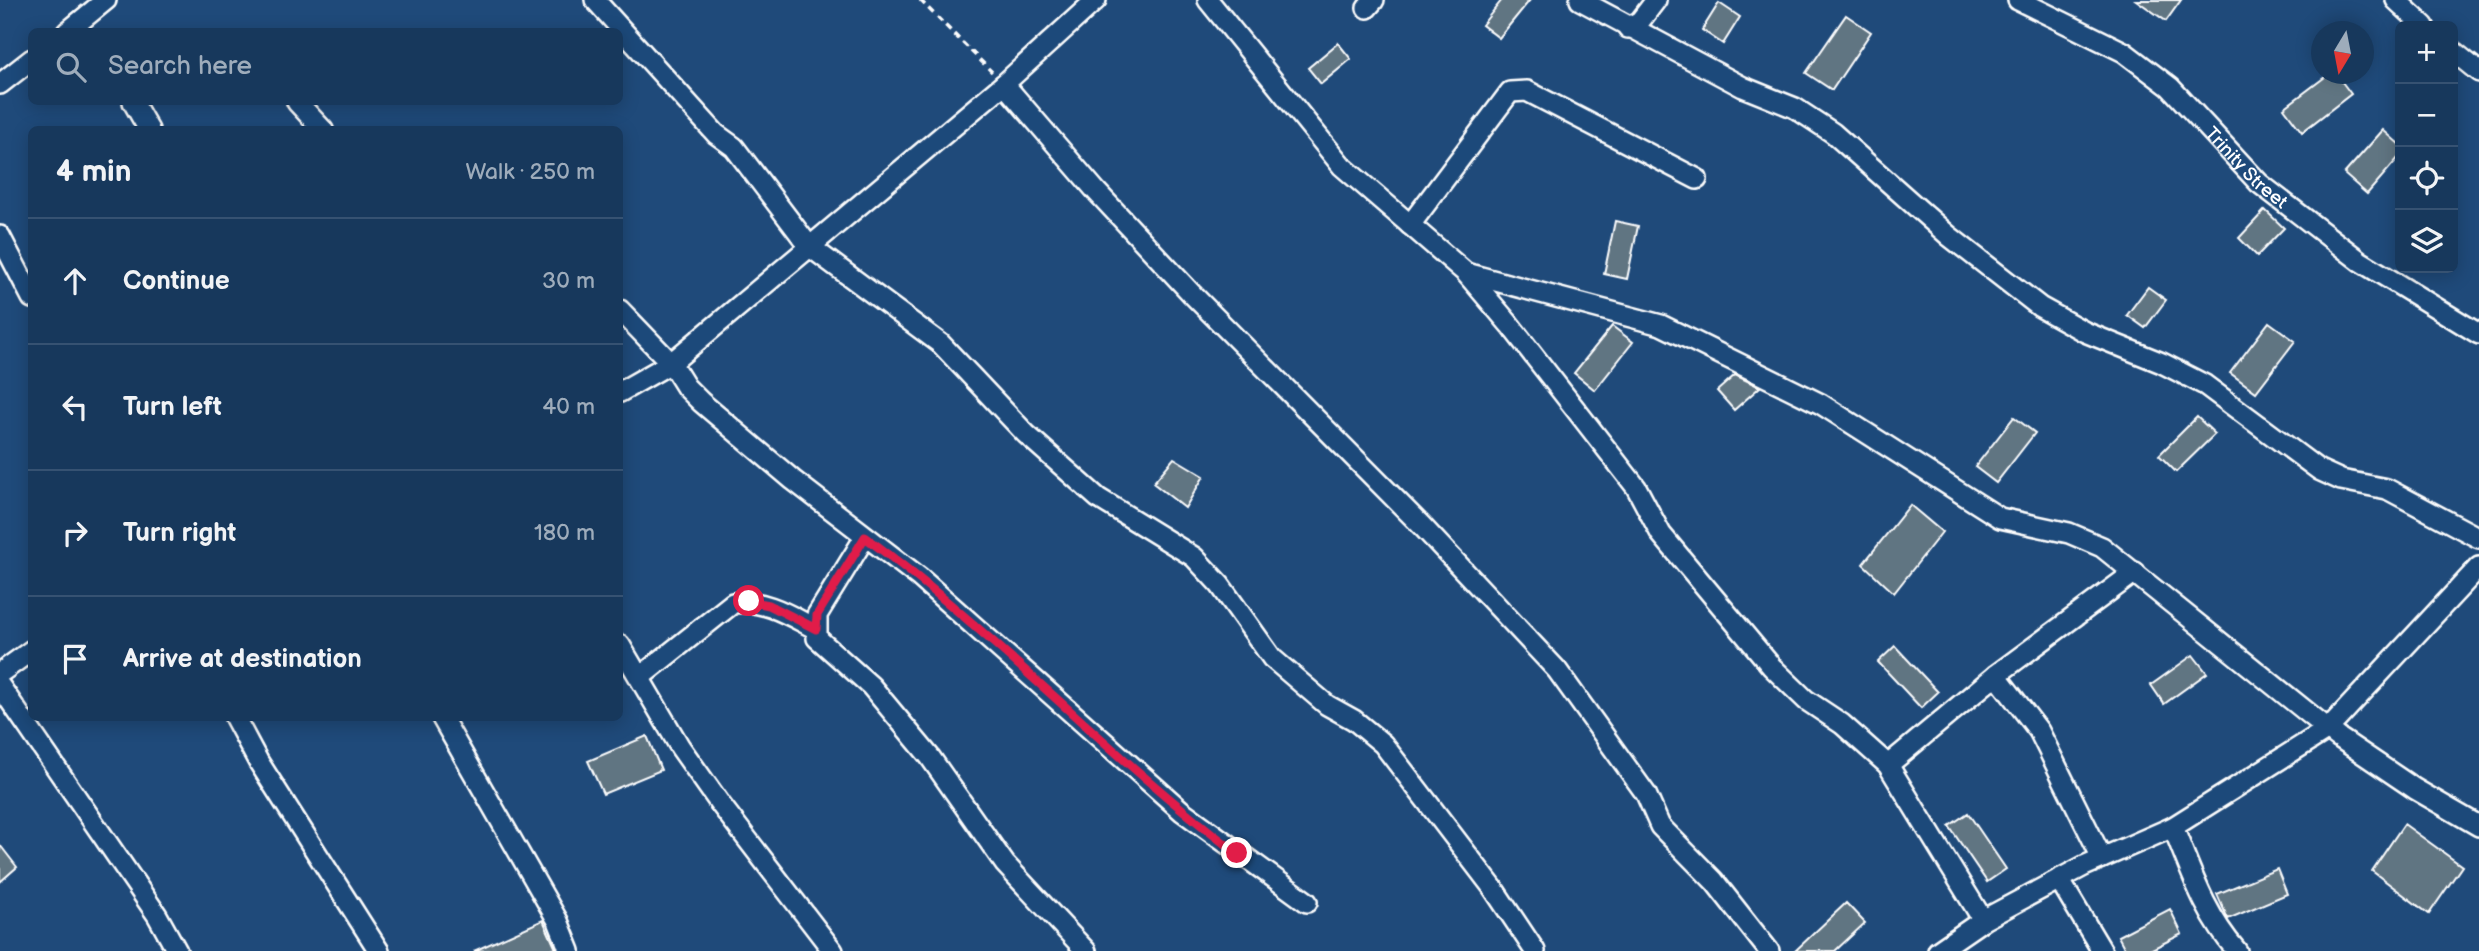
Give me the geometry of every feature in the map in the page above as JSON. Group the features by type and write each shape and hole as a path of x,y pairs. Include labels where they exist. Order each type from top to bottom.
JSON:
{"street":[{"path":"595,0 620,28"},
{"path":"623,390 671,363 1004,84 1096,0"},
{"path":"1208,0 1342,166 1466,273 1636,488 1661,534 1772,667 1807,700 1842,724 1888,765 1983,920"},
{"path":"1580,0 1628,29 1743,87 1796,108 1832,133 1949,236 2040,307 2085,332 2162,363 2204,385 2319,470 2341,480 2387,489 2479,538"},
{"path":"1628,29 1640,21 1656,0"},
{"name":"Trinity Street","path":"2018,0 2124,52 2170,87 2259,183 2360,261 2479,334"},
{"path":"2396,0 2419,21"},
{"path":"91,24 103,1"},
{"path":"623,31 716,134 734,147 809,246 941,344 1026,434 1098,498 1194,557 1220,585 1272,658 1327,705 1354,720 1382,744 1493,888 1535,951"},
{"path":"2458,55 2479,72"},
{"path":"0,83 28,62"},
{"path":"1004,84 1097,192 1182,284 1422,526 1556,670 1646,794 1660,826 1714,881 1769,951"},
{"path":"1410,225 1510,92 1517,90 1527,91 1696,179"},
{"path":"135,105 147,126"},
{"path":"300,105 319,126"},
{"path":"0,236 28,291"},
{"path":"1466,273 1661,325 1821,404 2000,518 2069,533 2102,547 2328,729 2415,789 2479,826"},
{"path":"623,313 671,363 686,387 701,402 865,537 919,577 1182,811 1307,902"},
{"path":"865,537 817,615 817,638 871,686 930,757 1005,864 1086,951"},
{"path":"1938,951 1983,920 2059,879 2173,827 2328,729 2478,570"},
{"path":"1888,765 1996,675 2135,572"},
{"path":"639,677 733,603 749,601 769,605 816,629"},
{"path":"623,650 681,747 721,805 833,951"},
{"path":"0,673 28,653"},
{"path":"1996,675 2039,731 2102,858"},
{"path":"0,685 157,915 177,951"},
{"path":"237,721 258,761 379,951"},
{"path":"444,721 558,921 570,951"},
{"path":"2173,827 2204,905 2217,928 2238,951"},
{"path":"2059,879 2102,951"}],"path":[{"path":"920,0 1004,84"}],"building":[{"path":"1502,0 1530,0 1499,38 1482,25"},
{"path":"2136,0 2181,0 2166,21"},
{"path":"1719,3 1740,17 1723,44 1702,30"},
{"path":"1846,15 1871,32 1832,90 1806,73"},
{"path":"1338,43 1351,59 1321,84 1308,68"},
{"path":"2316,84 2344,84 2351,94 2302,132 2284,108"},
{"path":"2383,130 2395,141 2395,162 2367,194 2344,174"},
{"path":"2265,210 2284,228 2257,256 2239,238"},
{"path":"1615,221 1638,226 1627,279 1604,274"},
{"path":"2148,287 2166,300 2145,328 2127,315"},
{"path":"2269,322 2295,341 2256,392 2230,373"},
{"path":"1612,326 1633,342 1595,390 1574,373"},
{"path":"1735,375 1760,387 1734,410 1717,391"},
{"path":"2014,417 2035,433 1996,483 1975,467"},
{"path":"2197,417 2215,434 2176,472 2159,455"},
{"path":"1174,458 1204,476 1185,508 1153,483"},
{"path":"1910,505 1942,532 1894,593 1863,564"},
{"path":"1895,646 1938,692 1921,708 1878,662"},
{"path":"2193,655 2207,673 2164,704 2151,685"},
{"path":"647,736 661,770 603,794 588,761"},
{"path":"1968,813 2006,869 1987,882 1949,826"},
{"path":"2404,824 2462,866 2429,914 2372,871"},
{"path":"0,845 17,867 0,882"},
{"path":"2277,869 2287,894 2228,919 2217,894"},
{"path":"1846,903 1865,923 1835,951 1795,951"},
{"path":"2170,909 2182,934 2148,951 2126,951 2118,936"},
{"path":"543,920 556,949 474,951"}],"route":[{"path":"749,601 769,605 816,629 817,615 865,537 919,577 1111,751 1237,853"}]}
